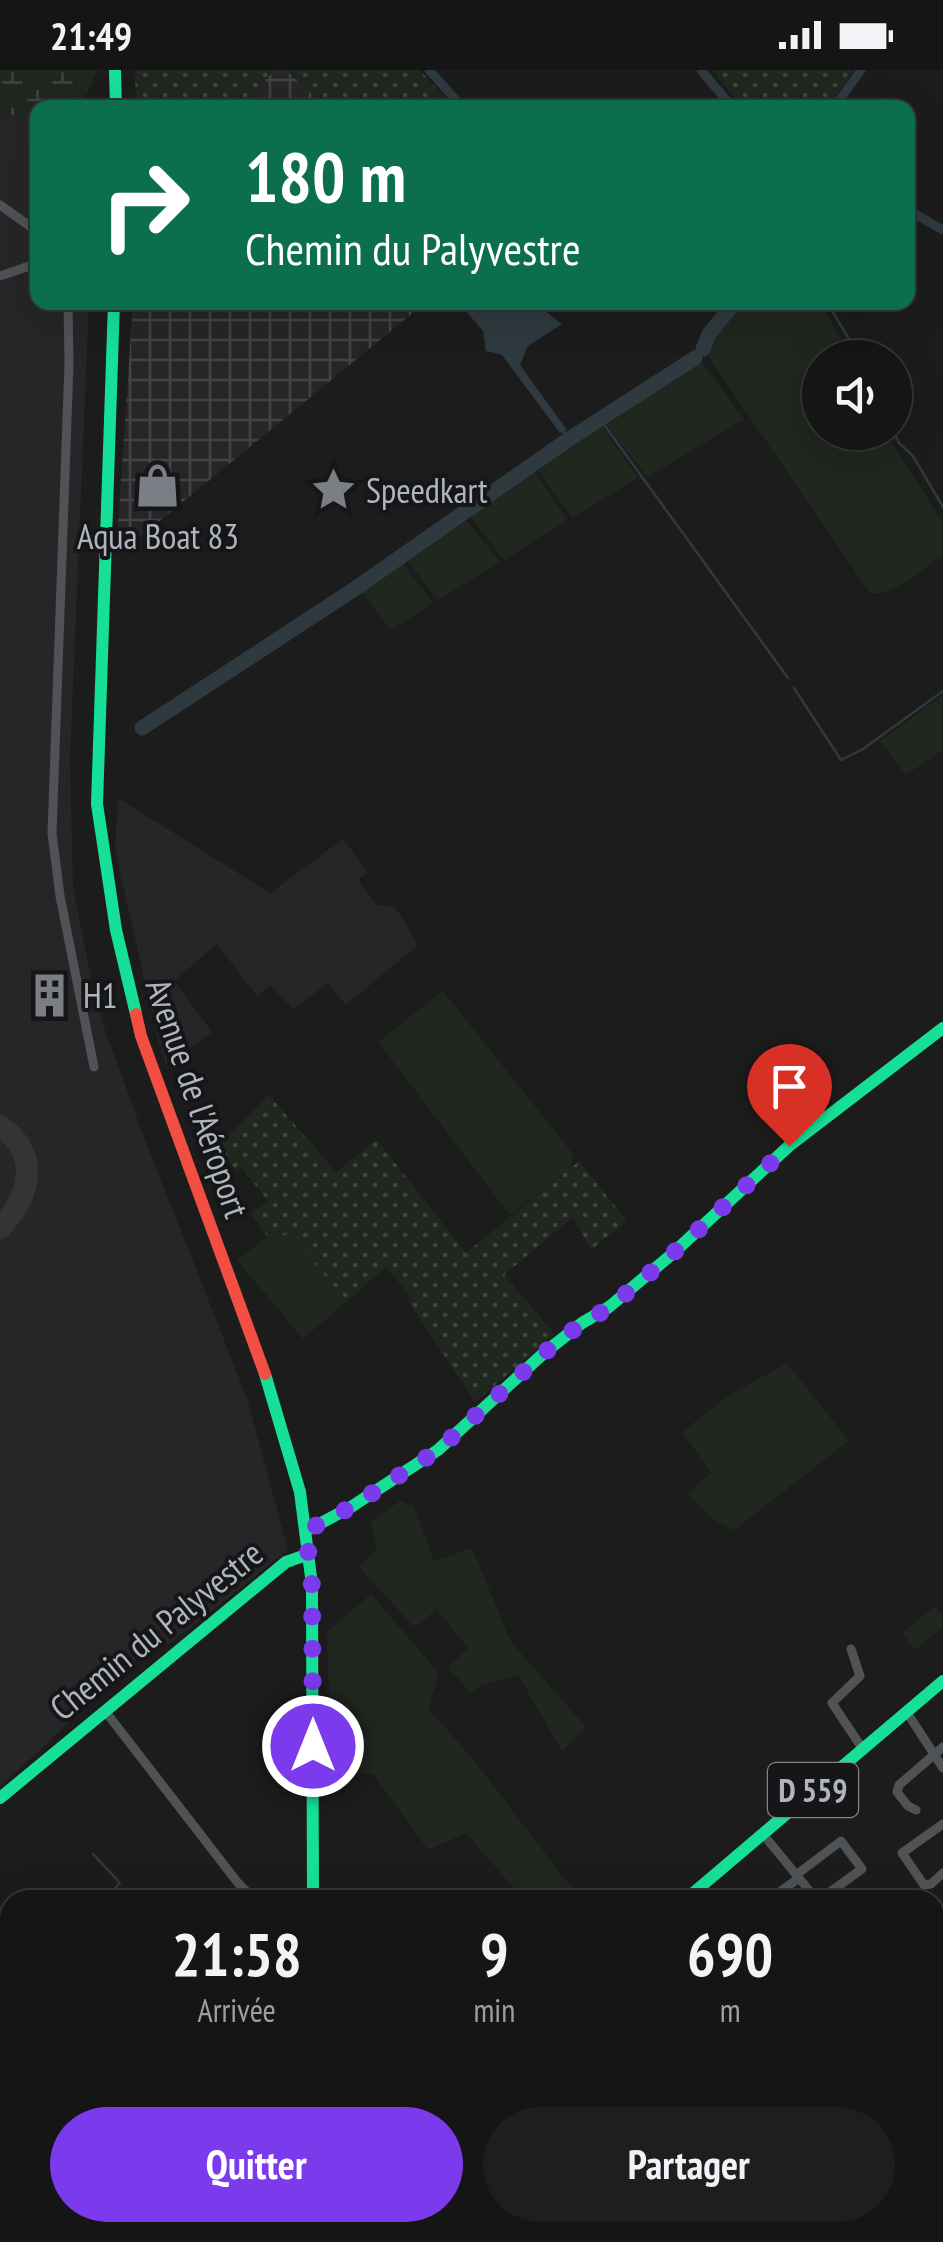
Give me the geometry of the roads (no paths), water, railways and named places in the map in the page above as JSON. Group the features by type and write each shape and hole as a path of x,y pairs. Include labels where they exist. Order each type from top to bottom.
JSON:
{"main road":[{"path":"115,70 116,100"},
{"name":"Avenue de l'Aéroport","path":"114,310 97,762 102,847 127,984 141,1036 276,1405 300,1492 309,1554 313,1630 313,1890"},
{"name":"Chemin du Palyvestre","path":"306,1531 351,1507 438,1450 544,1353 582,1323 609,1308 671,1255 789,1146 943,1028"},
{"name":"Chemin du Palyvestre","path":"0,1798 286,1562 309,1554"},
{"name":"D 559","path":"696,1890 943,1681"}],"street":[{"path":"0,205 30,226"},
{"path":"0,276 30,266"},
{"path":"68,310 52,833 60,896 94,1067"},
{"path":"850,1649 860,1676 832,1703 862,1748"},
{"path":"105,1711 238,1882 249,1890"},
{"path":"906,1711 939,1750 943,1768"},
{"path":"916,1810 897,1792 899,1784 939,1750"},
{"path":"943,1824 902,1853 924,1884 931,1884 943,1873"},
{"path":"762,1833 809,1890"},
{"path":"781,1890 841,1841 862,1870 833,1890"}],"waterway":[{"path":"429,70 456,100"},
{"path":"701,70 726,100"},
{"path":"840,100 861,70"},
{"path":"915,214 943,230"},
{"path":"703,349 709,334 728,310"},
{"path":"832,310 849,340"},
{"path":"142,728 695,358"},
{"path":"600,419 788,678"},
{"path":"564,432 569,439"},
{"path":"907,450 943,507"},
{"path":"794,688 841,760 863,749 943,691"},
{"path":"93,1854 120,1883 113,1890"}],"place":[{"name":"Aqua Boat 83","path":"158,486"},
{"name":"Speedkart","path":"333,490"},
{"name":"H1","path":"50,995"}]}
